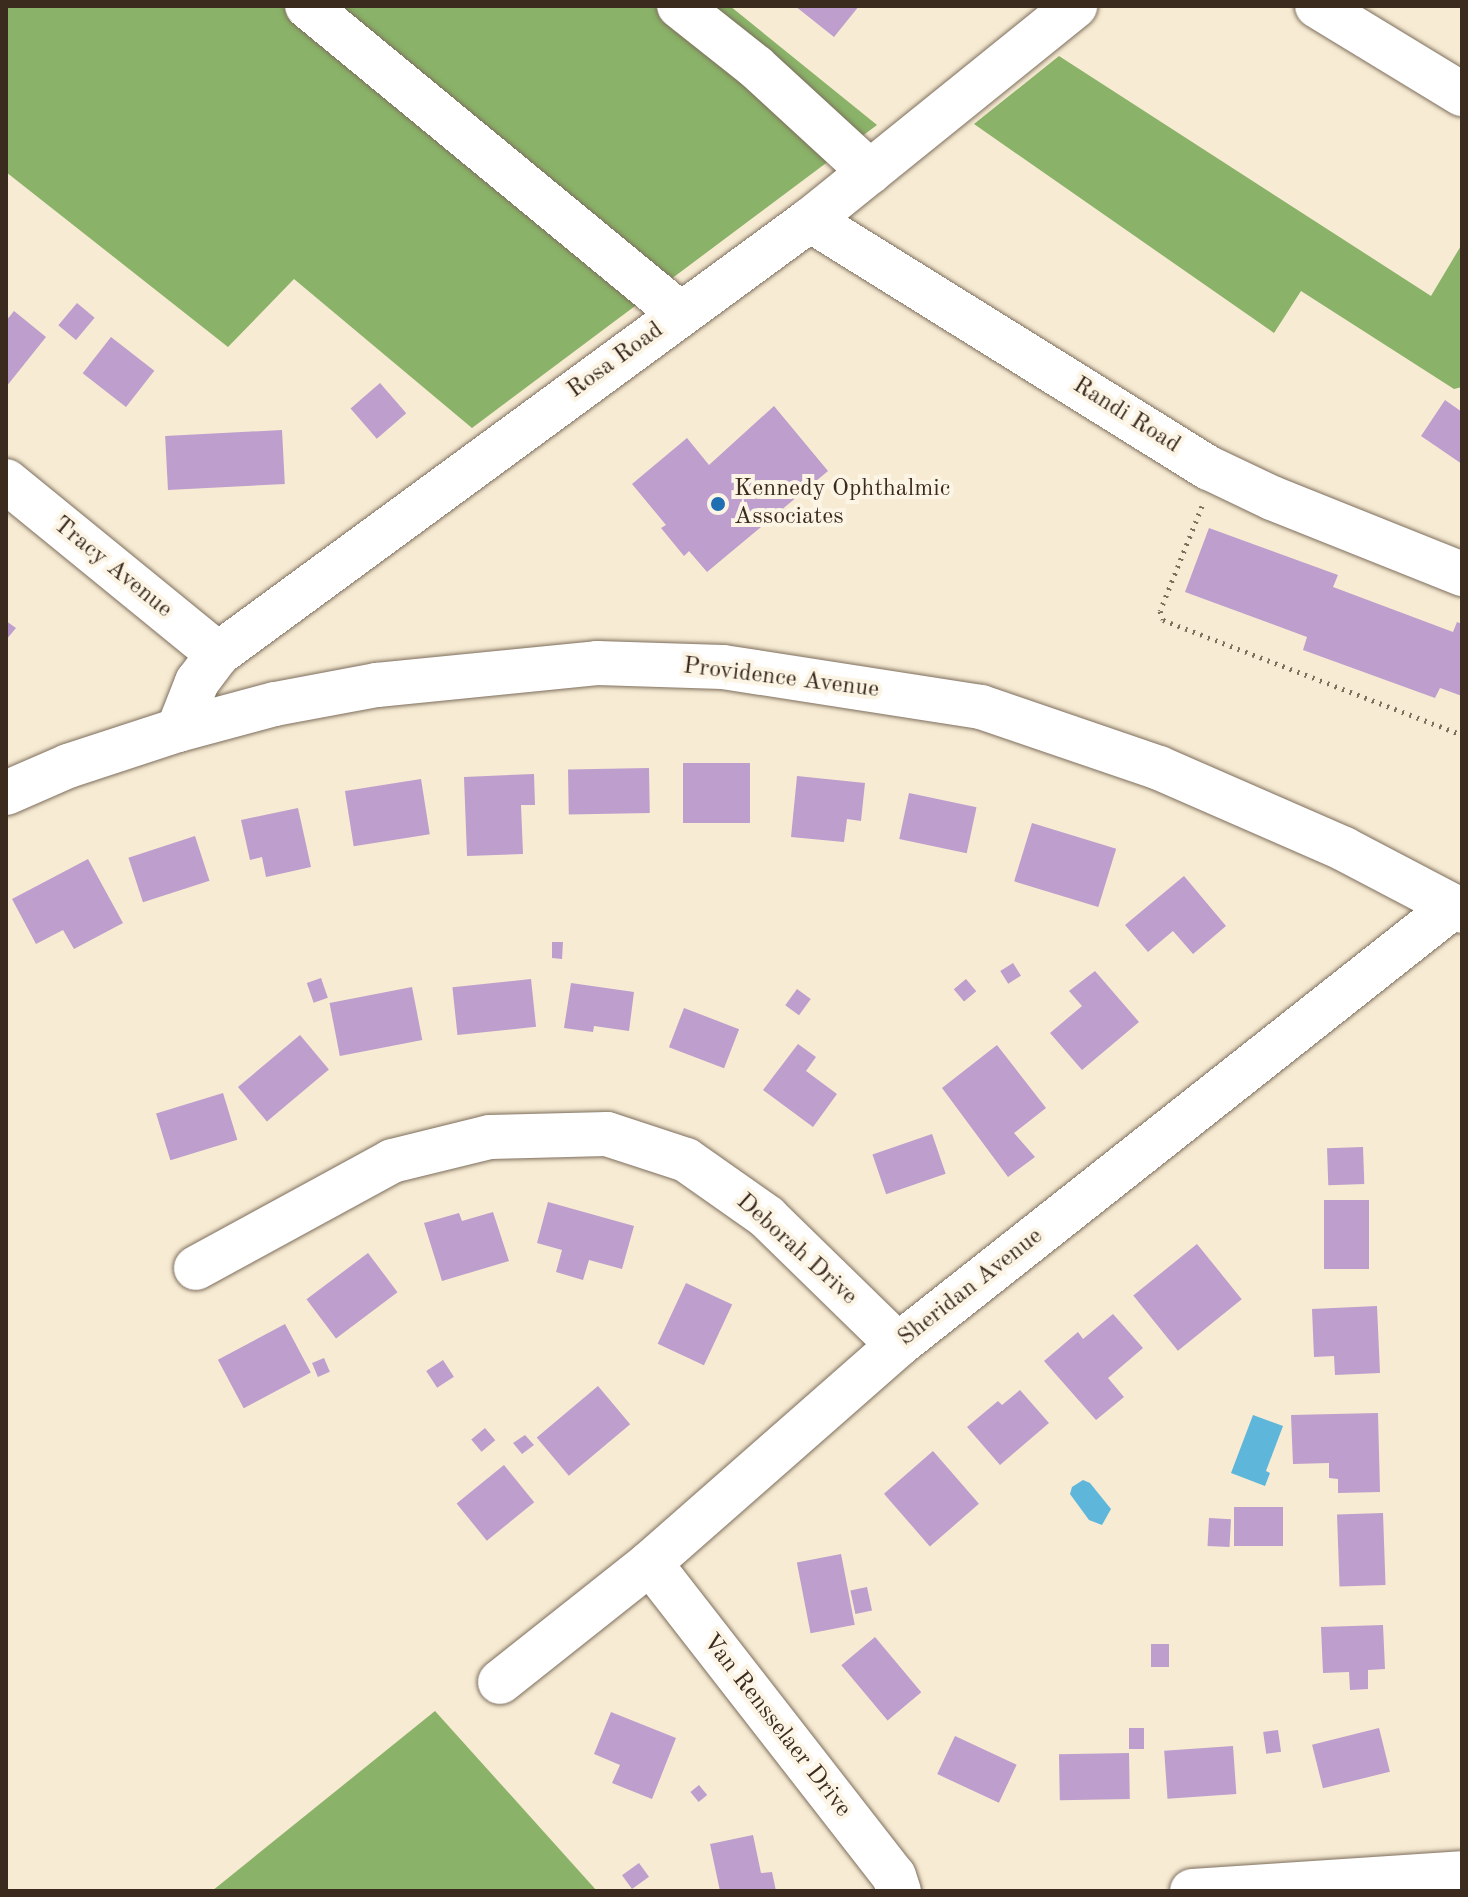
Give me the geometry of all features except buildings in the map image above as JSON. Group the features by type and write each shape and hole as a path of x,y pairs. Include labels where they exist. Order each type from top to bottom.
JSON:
{"street":[{"path":"307,6 680,314"},
{"path":"679,6 756,67 870,172"},
{"name":"Rosa Road","path":"178,730 197,682 218,654 810,220 1075,6"},
{"path":"1317,6 1462,94"},
{"name":"Randi Road","path":"810,220 1216,471 1272,498 1462,574"},
{"name":"Tracy Avenue","path":"6,481 218,654"},
{"name":"Providence Avenue","path":"6,793 68,766 178,730 275,704 385,684 597,663 723,667 819,679 981,707 1159,768 1344,849 1458,908"},
{"name":"Sheridan Avenue","path":"500,1682 650,1563 898,1345 1458,908"},
{"name":"Deborah Drive","path":"196,1268 392,1161 490,1137 607,1134 686,1160 767,1217 898,1345"},
{"name":"Van Rensselaer Drive","path":"650,1563 894,1876 899,1891"},
{"path":"1192,1891 1462,1873"}],"path":[{"path":"1216,471 1160,611 1163,620 1462,735"}],"green space":[{"path":"6,6 730,6 877,125 472,428 294,279 228,347 6,172"},
{"path":"1059,56 1431,296 1462,244 1462,387 1454,389 1301,291 1274,333 974,124"},
{"path":"435,1711 597,1891 212,1891"}],"water":[{"path":"1253,1415 1283,1426 1266,1471 1270,1473 1265,1486 1231,1473"},
{"path":"1083,1480 1090,1483 1111,1509 1102,1525 1089,1520 1070,1494 1072,1487"}],"place":[{"name":"Kennedy Ophthalmic Associates","path":"718,504"}]}
